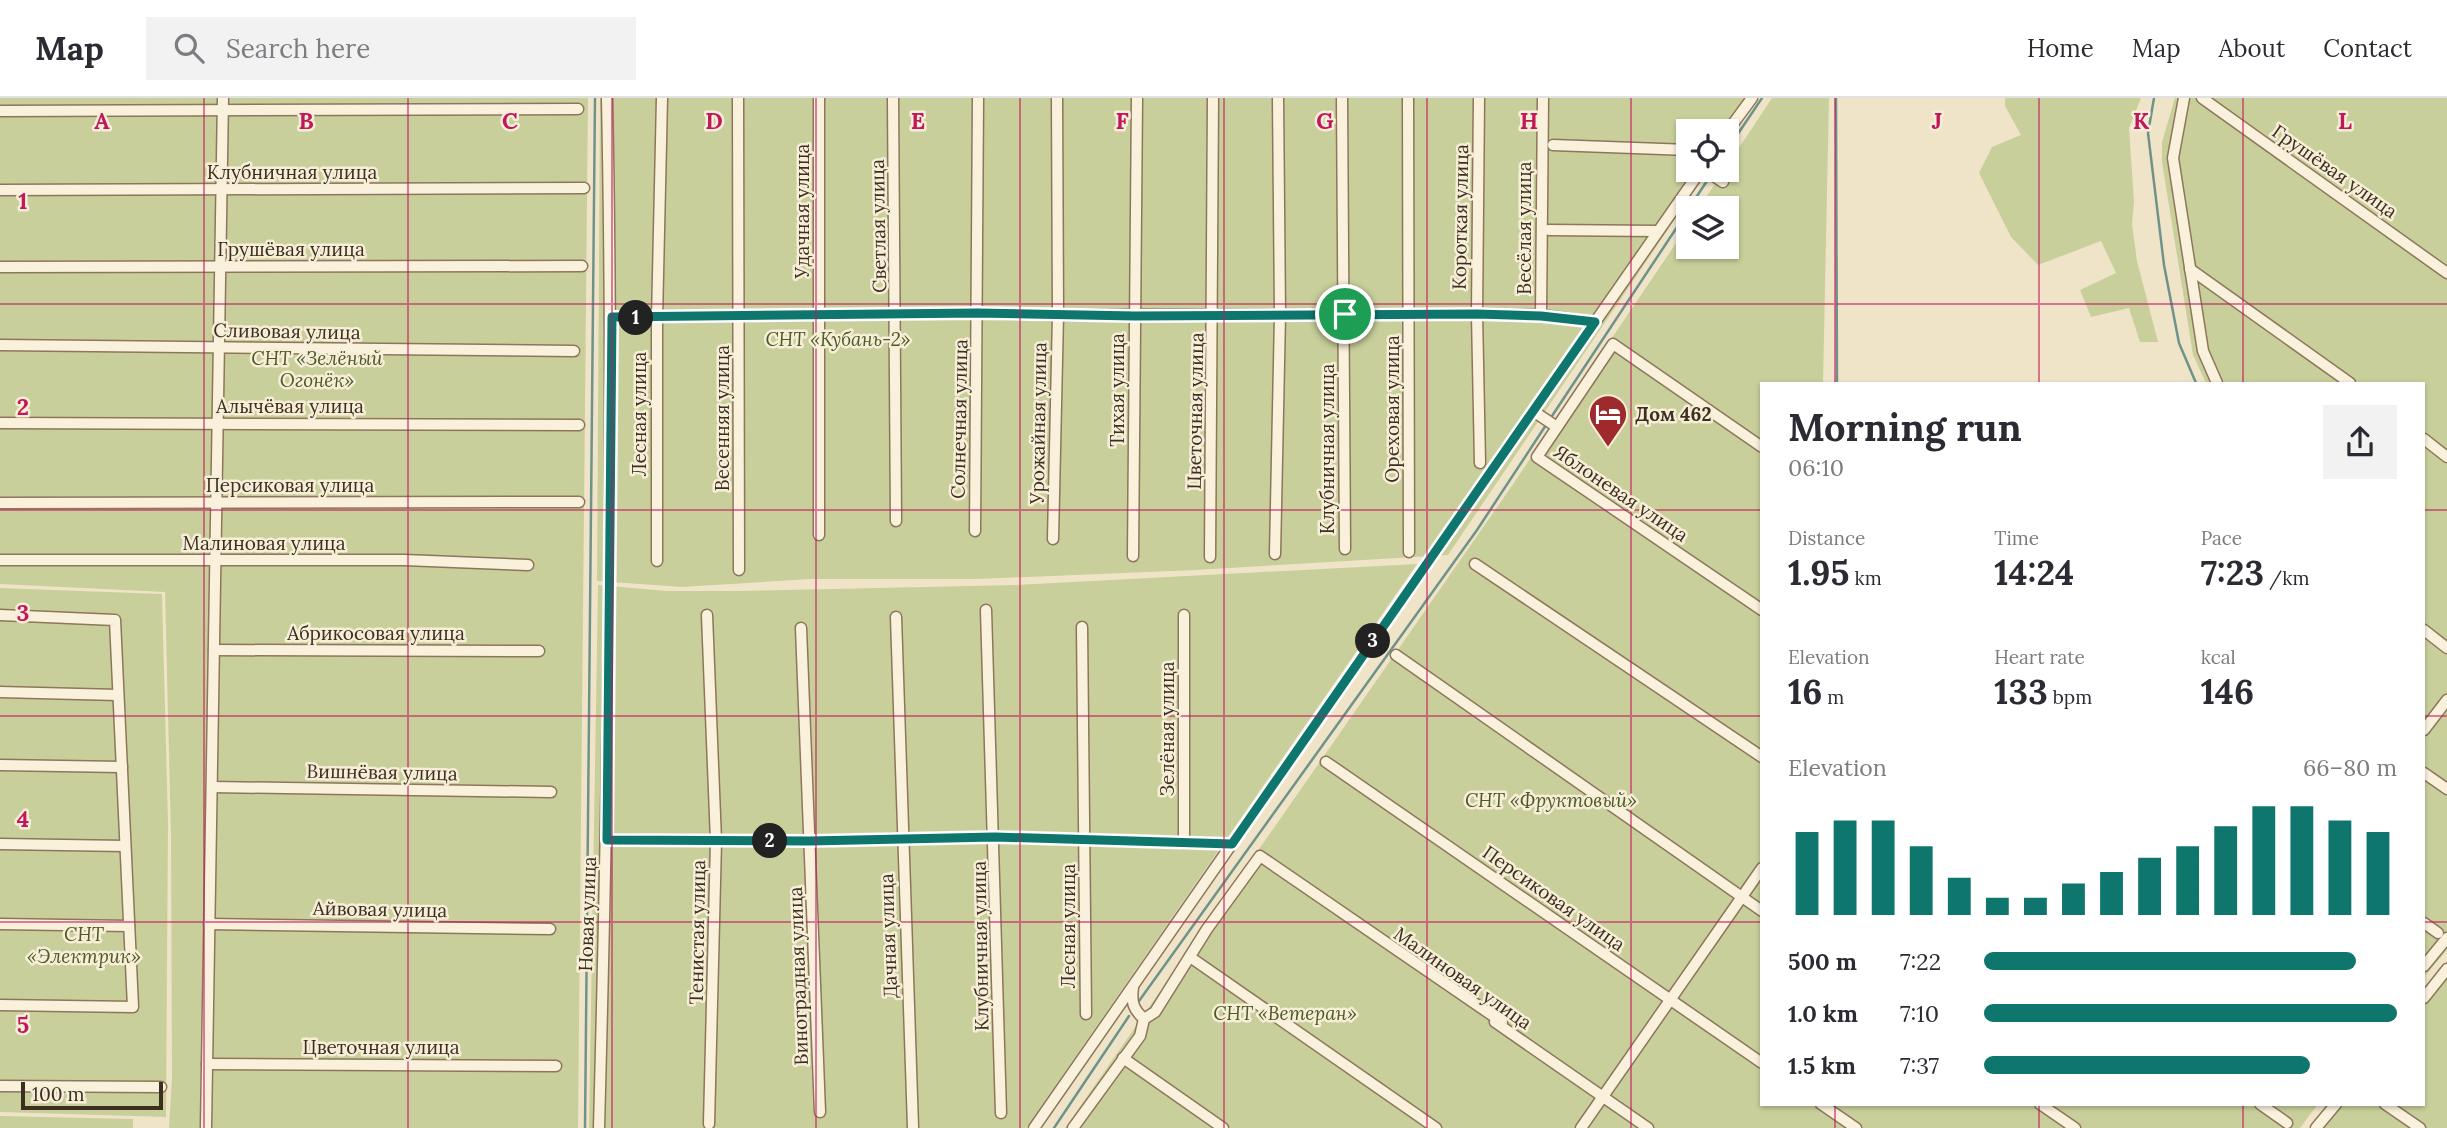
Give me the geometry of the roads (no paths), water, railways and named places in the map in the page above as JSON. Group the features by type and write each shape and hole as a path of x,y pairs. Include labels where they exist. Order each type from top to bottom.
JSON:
{"street":[{"path":"206,1127 223,98"},
{"name":"Новая улица","path":"599,1128 611,575 612,317 607,98"},
{"name":"Лесная улица","path":"657,561 657,318 662,98"},
{"name":"Весенняя улица","path":"738,98 739,570"},
{"name":"Удачная улица","path":"818,98 819,535"},
{"name":"Светлая улица","path":"893,98 897,314 896,521"},
{"name":"Солнечная улица","path":"975,531 978,98"},
{"name":"Урожайная улица","path":"1053,539 1058,315 1057,98"},
{"name":"Тихая улица","path":"1133,556 1137,98"},
{"name":"Цветочная улица","path":"1210,557 1214,313 1213,98"},
{"path":"1275,554 1280,315 1278,98"},
{"name":"Клубничная улица","path":"1342,98 1345,549"},
{"name":"Ореховая улица","path":"1408,98 1409,552"},
{"name":"Короткая улица","path":"1479,98 1477,314 1480,463"},
{"name":"Весёлая улица","path":"1541,316 1543,98"},
{"path":"1737,119 1752,98"},
{"path":"2184,98 2173,158 2203,351 2217,382"},
{"name":"Грушёвая улица","path":"2202,98 2447,273"},
{"path":"0,111 578,109"},
{"path":"1553,145 1676,150"},
{"path":"1034,1128 1657,232 1703,182"},
{"name":"Клубничная улица","path":"0,190 584,188"},
{"path":"1549,230 1657,232"},
{"name":"Грушёвая улица","path":"0,267 582,266"},
{"path":"2190,269 2349,382"},
{"path":"612,317 978,313 1135,316 1214,313 1477,314 1541,316 1595,322"},
{"name":"Яблоневая улица","path":"1760,446 1613,344 1551,423 1537,457 1760,609"},
{"name":"Сливовая улица","path":"0,345 575,351"},
{"path":"1533,411 1551,423"},
{"name":"Алычёвая улица","path":"0,423 579,425"},
{"path":"2425,440 2447,457"},
{"name":"Персиковая улица","path":"0,503 579,502"},
{"name":"Малиновая улица","path":"0,560 404,560 528,565"},
{"path":"1475,564 1760,756"},
{"name":"Клубничная улица","path":"986,610 995,837 1001,1113"},
{"path":"0,615 115,620 133,1007 0,1005"},
{"name":"Тенистая улица","path":"707,615 716,841 709,1124"},
{"name":"Зелёная улица","path":"1184,615 1184,843"},
{"name":"Дачная улица","path":"896,617 913,1127"},
{"name":"Лесная улица","path":"1082,627 1086,1014"},
{"name":"Виноградная улица","path":"801,628 820,1112"},
{"path":"2425,631 2447,648"},
{"name":"Абрикосовая улица","path":"214,650 539,651"},
{"path":"1396,655 1760,910"},
{"path":"0,692 118,695"},
{"path":"2425,729 2447,700"},
{"name":"Персиковая улица","path":"1326,762 1760,1062"},
{"path":"0,765 122,767"},
{"path":"2425,774 2447,789"},
{"name":"Вишнёвая улица","path":"212,787 551,792"},
{"path":"607,840 810,841 995,837 1232,844"},
{"path":"0,844 125,846"},
{"path":"1144,1019 1155,1012 1260,857 1502,1023"},
{"name":"Малиновая улица","path":"1260,857 1648,1128"},
{"path":"1581,1128 1760,871"},
{"path":"0,924 129,926"},
{"name":"Айвовая улица","path":"209,924 550,929"},
{"path":"2425,924 2443,935 2425,964"},
{"path":"1190,957 1436,1128"},
{"path":"2425,997 2447,970"},
{"path":"1073,1128 1144,1028 1144,1019 1135,1010 1132,998 1134,984"},
{"path":"1552,1056 1603,1095 1654,1128"},
{"path":"1123,1058 1223,1128"},
{"name":"Цветочная улица","path":"207,1063 556,1066"},
{"path":"0,1086 161,1087"},
{"path":"1824,1106 1856,1128"},
{"path":"2043,1106 2074,1128"},
{"path":"2263,1106 2287,1123"},
{"path":"2316,1128 2334,1106"},
{"path":"2388,1106 2420,1128"}],"waterway":[{"path":"585,1128 595,98"},
{"path":"1739,132 1762,98"},
{"path":"1836,98 1837,382"},
{"path":"2154,98 2148,133 2164,265 2179,343 2196,382"},
{"path":"1697,196 1706,182"},
{"path":"1550,419 1676,229"},
{"path":"1139,1001 1477,530 1546,425"},
{"path":"1054,1128 1129,1016"}],"place":[{"name":"Дом 462","path":"1608,448"}],"park label":[{"name":"СНТ «Кубань-2»","path":"838,339"},
{"name":"СНТ «Зелёный Огонёк»","path":"317,369"},
{"name":"СНТ «Фруктовый»","path":"1551,800"},
{"name":"СНТ «Электрик»","path":"84,945"},
{"name":"СНТ «Ветеран»","path":"1285,1013"}]}
